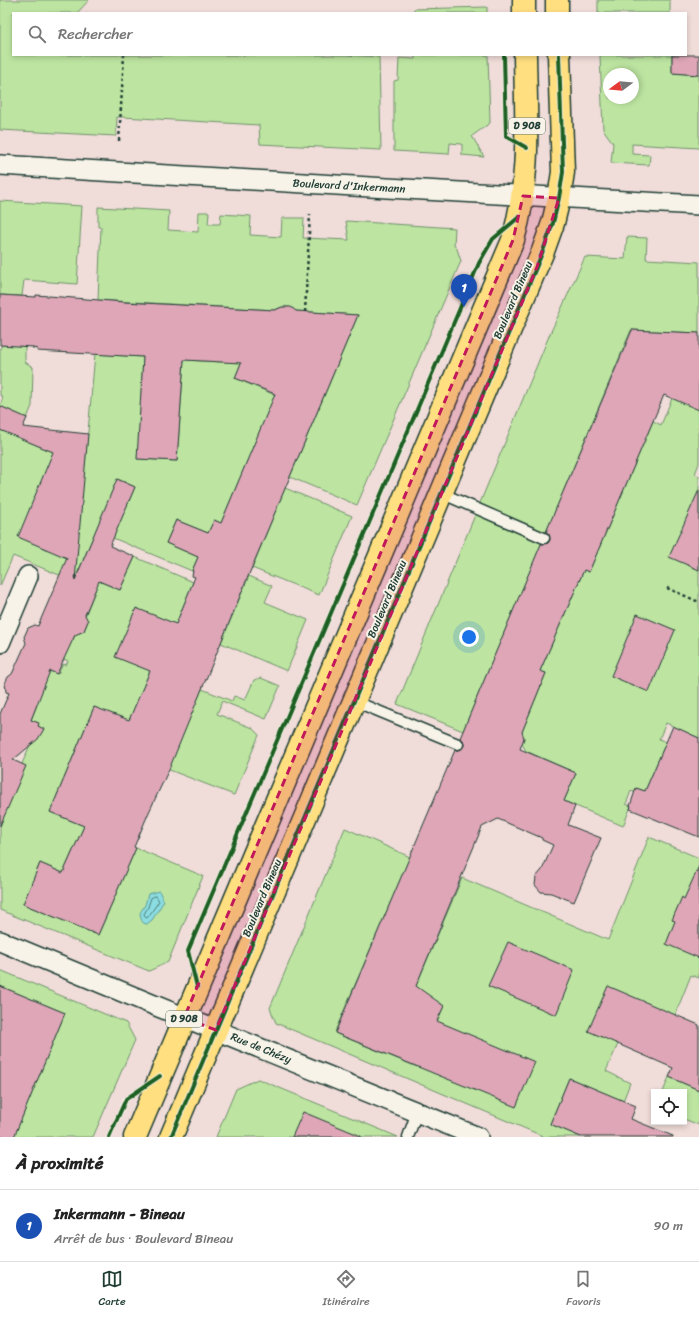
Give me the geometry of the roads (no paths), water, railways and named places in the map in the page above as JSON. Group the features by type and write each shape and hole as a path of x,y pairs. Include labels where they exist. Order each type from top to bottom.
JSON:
{"main road":[{"path":"524,0 524,12"},
{"path":"557,0 557,12"},
{"name":"D 908","path":"135,1137 512,240 519,217 523,196 527,148 525,56"},
{"name":"Boulevard Bineau","path":"172,1137 537,267 553,223 559,198 562,172 558,56"}],"street":[{"name":"Boulevard d'Inkermann","path":"0,165 699,205"},
{"path":"0,643 28,576"},
{"name":"Rue de Chézy","path":"0,940 184,1018 478,1137"}],"lane":[{"path":"441,493 544,538"},
{"path":"354,701 458,744"},
{"path":"408,1137 417,1112"}],"water":[{"path":"159,891 164,901 152,920 145,924 140,913 145,905 148,894"}],"place":[{"name":"Inkermann - Bineau","path":"464,307"}]}
